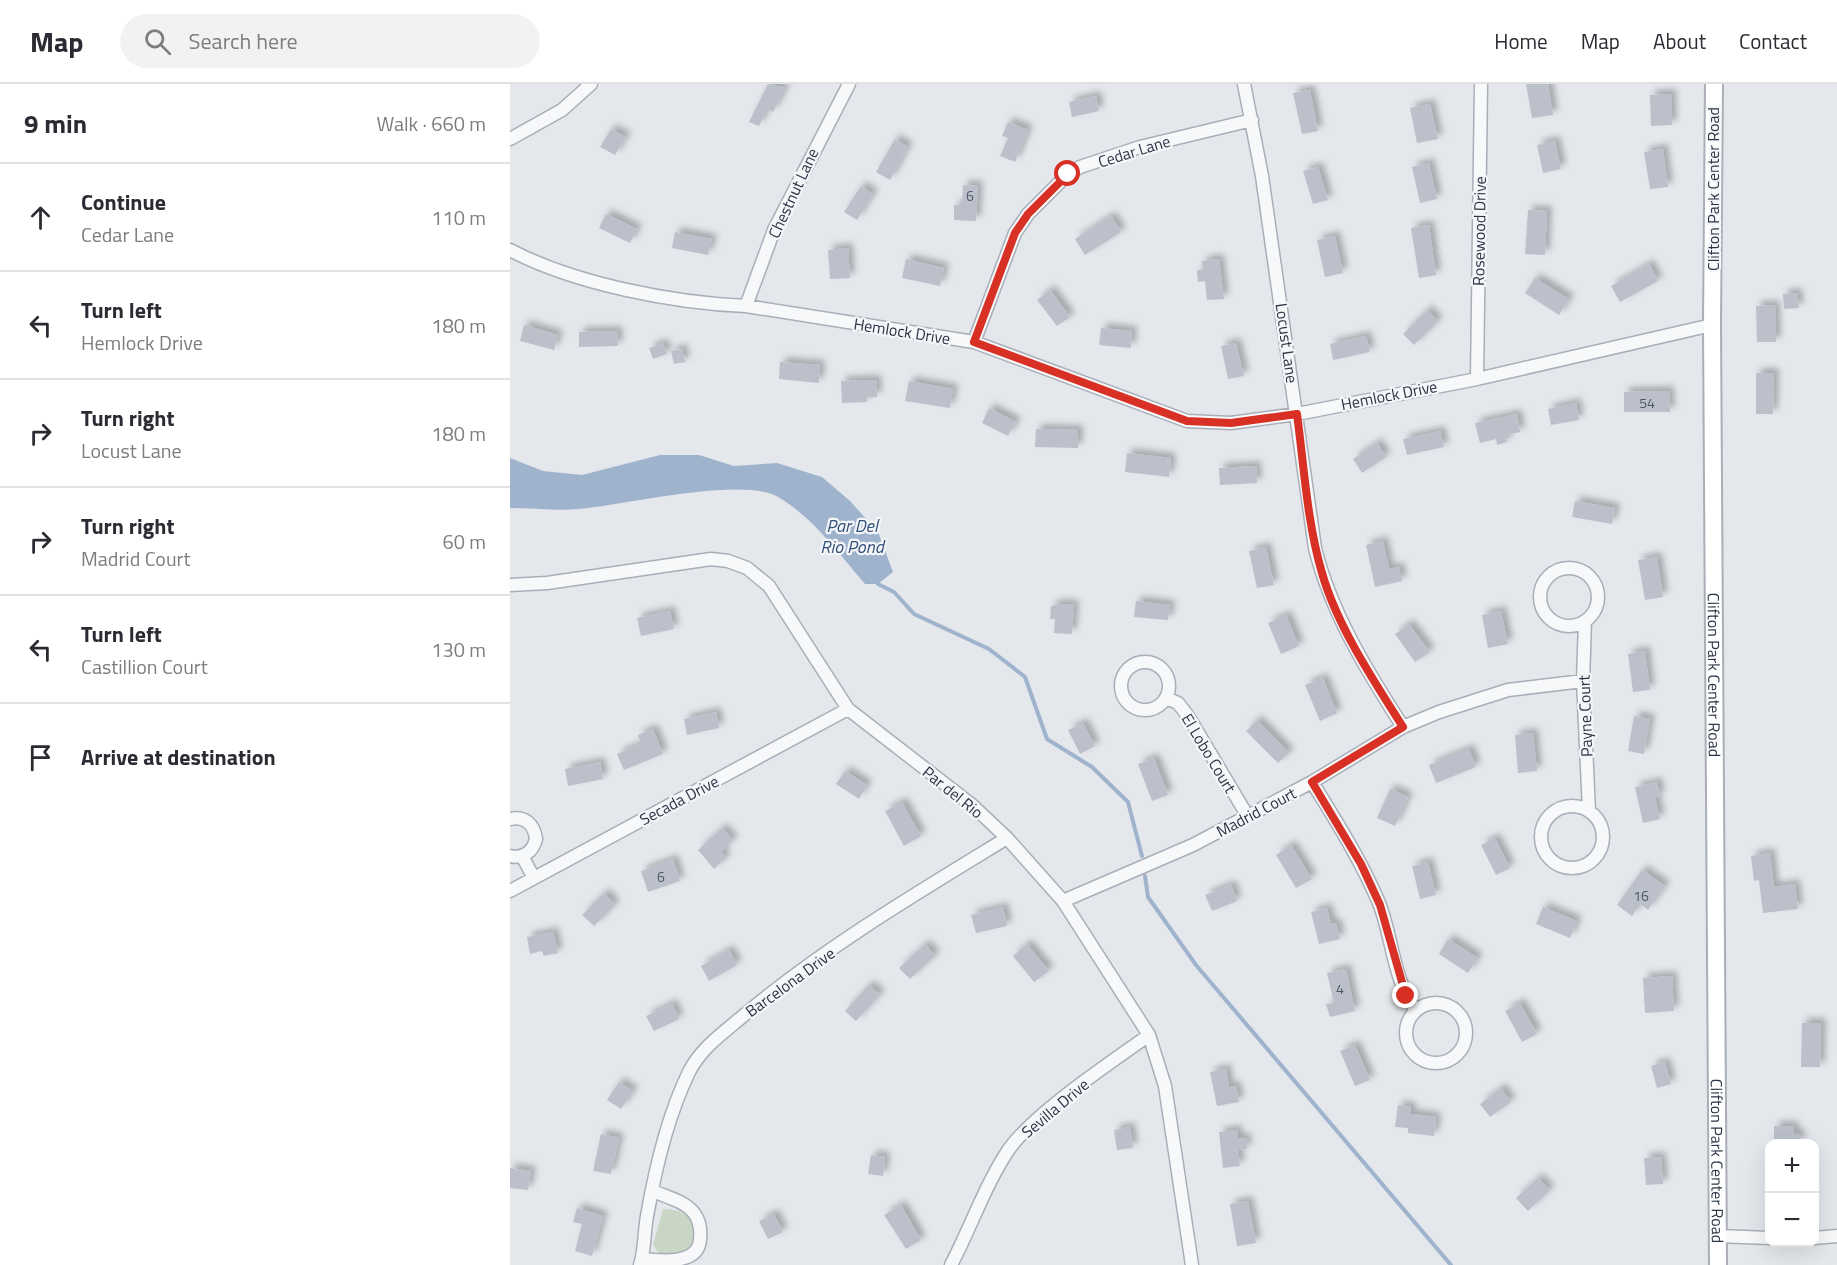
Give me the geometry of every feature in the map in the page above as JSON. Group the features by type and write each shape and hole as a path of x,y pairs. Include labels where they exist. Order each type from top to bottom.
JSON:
{"street":[{"path":"510,139 561,110 591,84"},
{"name":"Chestnut Lane","path":"746,306 774,230 849,84"},
{"name":"Locust Lane","path":"1244,84 1252,120 1316,548 1322,573 1331,600 1371,676 1403,727"},
{"name":"Rosewood Drive","path":"1477,379 1480,84"},
{"name":"Clifton Park Center Road","path":"1714,84 1712,325 1718,1265"},
{"name":"Cedar Lane","path":"974,342 1015,233 1028,214 1068,174 1080,167 1140,147 1252,120"},
{"name":"Hemlock Drive","path":"510,250 540,266 644,292 708,304 746,306 974,342 1187,421 1231,423 1297,414 1477,379 1712,325"},
{"name":"Par del Rio","path":"510,585 547,583 711,559 728,561 747,568 769,586 848,708 972,806 1007,838 1063,901 1149,1035 1165,1086 1192,1265"},
{"name":"Payne Court","path":"1585,621 1570,626 1563,625 1545,613 1541,591 1554,573 1576,569 1593,582 1597,603 1585,621 1583,681 1589,811 1599,822 1603,836 1596,857 1578,868 1556,864 1543,846 1544,824 1554,812 1568,807 1589,811"},
{"name":"El Lobo Court","path":"1148,662 1156,664 1167,675 1169,691 1166,698 1155,708 1141,710 1134,708 1124,697 1121,683 1123,676 1133,664 1148,662"},
{"name":"Madrid Court","path":"1063,901 1193,845 1312,782 1403,727 1484,696 1583,681"},
{"name":"El Lobo Court","path":"1166,698 1178,703 1188,716 1247,815"},
{"name":"Secada Drive","path":"510,891 848,708"},
{"path":"1312,782 1361,864 1380,905 1406,996 1416,1010"},
{"path":"510,819 524,819 535,831 534,846 516,856 534,878"},
{"name":"Barcelona Drive","path":"653,1191 685,1205 694,1212 701,1233 700,1247 692,1256 682,1261 641,1262 647,1212 679,1096 690,1070 705,1048 771,993 922,890 1007,838"},
{"path":"1437,1003 1456,1011 1466,1030 1463,1045 1455,1056 1435,1062 1416,1054 1408,1043 1407,1029 1416,1010 1437,1003"},
{"name":"Sevilla Drive","path":"951,1265 997,1169 1011,1147 1032,1125 1149,1035"},
{"path":"1717,1236 1765,1238"},
{"path":"1819,1238 1837,1236"}],"green space":[{"path":"663,1209 679,1212 690,1219 695,1231 693,1247 682,1253 662,1257 653,1245"}],"water":[{"name":"Par Del Rio Pond","path":"660,455 699,455 734,466 777,463 822,477 850,501 878,532 893,572 878,584 865,584 803,515 778,497 761,491 738,489 711,491 579,509 510,508 510,458 543,471 582,475"}],"building":[{"path":"768,84 785,88 773,112 767,109 759,126 749,122"},
{"path":"1526,84 1548,84 1553,115 1532,118"},
{"path":"1310,90 1318,131 1302,134 1293,93"},
{"path":"1671,94 1672,125 1651,126 1650,95"},
{"path":"1096,96 1099,111 1072,117 1069,102"},
{"path":"1430,104 1438,139 1417,143 1410,108"},
{"path":"1008,122 1028,130 1015,162 1000,156 1008,138 1002,136"},
{"path":"611,129 626,137 615,155 600,147"},
{"path":"895,139 908,147 890,180 876,172"},
{"path":"1555,141 1561,169 1543,173 1537,145"},
{"path":"1663,149 1668,187 1650,189 1644,152"},
{"path":"1429,163 1437,199 1420,203 1412,167"},
{"path":"1318,167 1328,200 1313,204 1303,171"},
{"path":"963,185 978,186 976,221 954,220 954,205 962,205"},
{"path":"861,186 873,194 857,220 844,212"},
{"path":"1528,210 1547,211 1545,255 1525,254"},
{"path":"606,214 637,229 630,243 599,228"},
{"path":"1111,216 1121,232 1085,255 1075,239"},
{"path":"1429,225 1436,275 1419,278 1411,228"},
{"path":"675,232 712,239 708,255 672,248"},
{"path":"1335,236 1343,273 1325,277 1317,240"},
{"path":"848,248 850,278 830,279 828,250"},
{"path":"906,259 944,268 940,286 902,278"},
{"path":"1219,259 1224,299 1207,300 1205,281 1198,282 1197,270 1203,270 1202,261"},
{"path":"1649,264 1658,281 1620,302 1611,286"},
{"path":"1535,278 1569,299 1559,315 1525,293"},
{"path":"1050,290 1070,317 1057,326 1037,300"},
{"path":"1797,293 1799,308 1784,309 1783,294"},
{"path":"1775,305 1776,342 1757,342 1756,306"},
{"path":"1427,310 1438,321 1414,345 1403,334"},
{"path":"524,325 558,335 554,350 520,341"},
{"path":"1101,328 1132,331 1131,348 1099,345"},
{"path":"617,331 618,346 579,347 579,332"},
{"path":"1366,336 1370,352 1333,360 1330,344"},
{"path":"663,343 667,354 653,359 649,348"},
{"path":"1236,343 1244,376 1228,379 1221,346"},
{"path":"682,349 685,362 674,364 671,351"},
{"path":"780,362 820,365 819,383 779,379"},
{"path":"1756,373 1774,373 1773,414 1756,414"},
{"path":"876,380 877,397 867,397 867,402 842,403 841,381"},
{"path":"909,381 953,389 950,408 905,401"},
{"path":"1669,391 1670,412 1624,412 1624,392"},
{"path":"1576,403 1579,420 1551,425 1548,409"},
{"path":"989,408 1016,422 1008,436 982,423"},
{"path":"1517,414 1520,432 1505,435 1507,442 1497,445 1496,439 1480,443 1475,423"},
{"path":"1036,429 1078,430 1078,448 1035,447"},
{"path":"1440,431 1444,447 1407,455 1403,439"},
{"path":"1377,443 1386,457 1362,473 1353,459"},
{"path":"1127,453 1171,458 1169,477 1125,472"},
{"path":"1256,466 1257,483 1220,485 1219,468"},
{"path":"1575,501 1615,508 1612,524 1572,517"},
{"path":"1383,541 1389,569 1399,567 1402,581 1375,587 1366,545"},
{"path":"1266,547 1274,585 1257,588 1249,551"},
{"path":"1657,557 1663,597 1645,600 1638,560"},
{"path":"1136,601 1170,605 1168,620 1134,617"},
{"path":"1074,605 1072,634 1054,633 1055,619 1050,619 1051,606"},
{"path":"670,611 674,629 641,636 637,618"},
{"path":"1501,611 1508,644 1488,648 1482,615"},
{"path":"1286,615 1299,646 1281,654 1268,623"},
{"path":"1409,624 1430,652 1415,662 1395,634"},
{"path":"1645,651 1650,690 1633,692 1628,654"},
{"path":"1323,678 1337,713 1320,721 1305,685"},
{"path":"716,712 719,728 687,735 684,719"},
{"path":"1634,716 1650,719 1644,754 1628,751"},
{"path":"1257,720 1289,753 1278,763 1246,731"},
{"path":"1083,723 1095,746 1080,754 1068,730"},
{"path":"653,729 663,754 624,770 617,754 641,744 638,735"},
{"path":"1533,733 1537,771 1518,773 1515,735"},
{"path":"1469,749 1476,767 1436,783 1429,765"},
{"path":"1154,758 1168,795 1152,801 1138,764"},
{"path":"600,762 603,779 568,786 565,769"},
{"path":"845,771 867,785 859,799 836,784"},
{"path":"1657,782 1660,796 1655,797 1660,819 1643,823 1635,787"},
{"path":"1390,789 1408,797 1395,826 1377,818"},
{"path":"902,802 921,836 904,846 885,811"},
{"path":"722,828 733,840 721,852 726,858 714,869 698,850"},
{"path":"1495,838 1510,868 1496,875 1481,845"},
{"path":"1291,845 1312,879 1296,888 1276,855"},
{"path":"1770,853 1774,887 1795,884 1798,909 1763,913 1759,880 1754,881 1751,856"},
{"path":"673,859 680,881 648,892 641,871"},
{"path":"1428,862 1436,895 1420,899 1412,866"},
{"path":"1642,870 1665,886 1648,910 1640,904 1632,916 1617,905"},
{"path":"1231,885 1237,901 1212,911 1205,895"},
{"path":"604,893 615,905 594,926 582,915"},
{"path":"1003,907 1007,926 976,933 971,915"},
{"path":"1543,907 1577,921 1570,938 1536,924"},
{"path":"1327,908 1331,924 1336,923 1340,939 1319,944 1311,912"},
{"path":"553,932 558,953 544,956 542,951 530,954 527,937"},
{"path":"1448,939 1478,958 1468,973 1439,954"},
{"path":"925,944 935,956 910,979 899,968"},
{"path":"1027,944 1049,971 1034,982 1013,956"},
{"path":"729,950 737,965 709,981 701,966"},
{"path":"1346,969 1355,1011 1330,1017 1326,1004 1334,1003 1327,973"},
{"path":"1672,976 1674,1011 1645,1013 1643,978"},
{"path":"869,985 880,995 856,1021 845,1011"},
{"path":"1520,1003 1537,1034 1522,1042 1505,1011"},
{"path":"672,1004 679,1019 654,1031 646,1016"},
{"path":"1802,1023 1821,1023 1820,1067 1801,1067"},
{"path":"1355,1045 1370,1080 1355,1086 1340,1051"},
{"path":"1665,1062 1671,1084 1657,1088 1651,1066"},
{"path":"1226,1069 1229,1087 1236,1086 1239,1102 1217,1106 1210,1072"},
{"path":"619,1082 633,1091 621,1109 607,1100"},
{"path":"1501,1088 1511,1102 1490,1117 1480,1104"},
{"path":"1398,1105 1411,1107 1411,1114 1436,1117 1434,1136 1408,1133 1408,1128 1395,1127"},
{"path":"1774,1126 1794,1126 1794,1134 1800,1134 1800,1139 1774,1139"},
{"path":"1130,1127 1133,1148 1117,1150 1114,1130"},
{"path":"1237,1130 1238,1139 1246,1138 1247,1149 1238,1150 1240,1166 1223,1168 1219,1132"},
{"path":"601,1134 619,1138 611,1174 593,1171"},
{"path":"871,1155 885,1157 883,1176 868,1174"},
{"path":"1661,1157 1663,1184 1646,1185 1644,1158"},
{"path":"510,1168 531,1171 528,1190 510,1188"},
{"path":"1538,1178 1550,1190 1528,1211 1516,1198"},
{"path":"1248,1201 1256,1243 1237,1246 1230,1204"},
{"path":"901,1205 921,1240 906,1249 884,1215"},
{"path":"577,1208 603,1216 592,1256 575,1251 582,1224 573,1222"},
{"path":"774,1214 783,1232 768,1239 759,1221"}],"waterway":[{"path":"878,584 894,592 914,614 989,649 1025,677 1047,739 1092,767 1128,802 1142,856"},
{"path":"1145,876 1148,897 1196,965 1451,1265"}],"route":[{"path":"1068,174 1045,195 1015,233 974,342 1187,421 1231,423 1297,414 1316,548 1331,600 1377,686 1403,727 1312,782 1361,864 1380,905 1406,996"}]}
